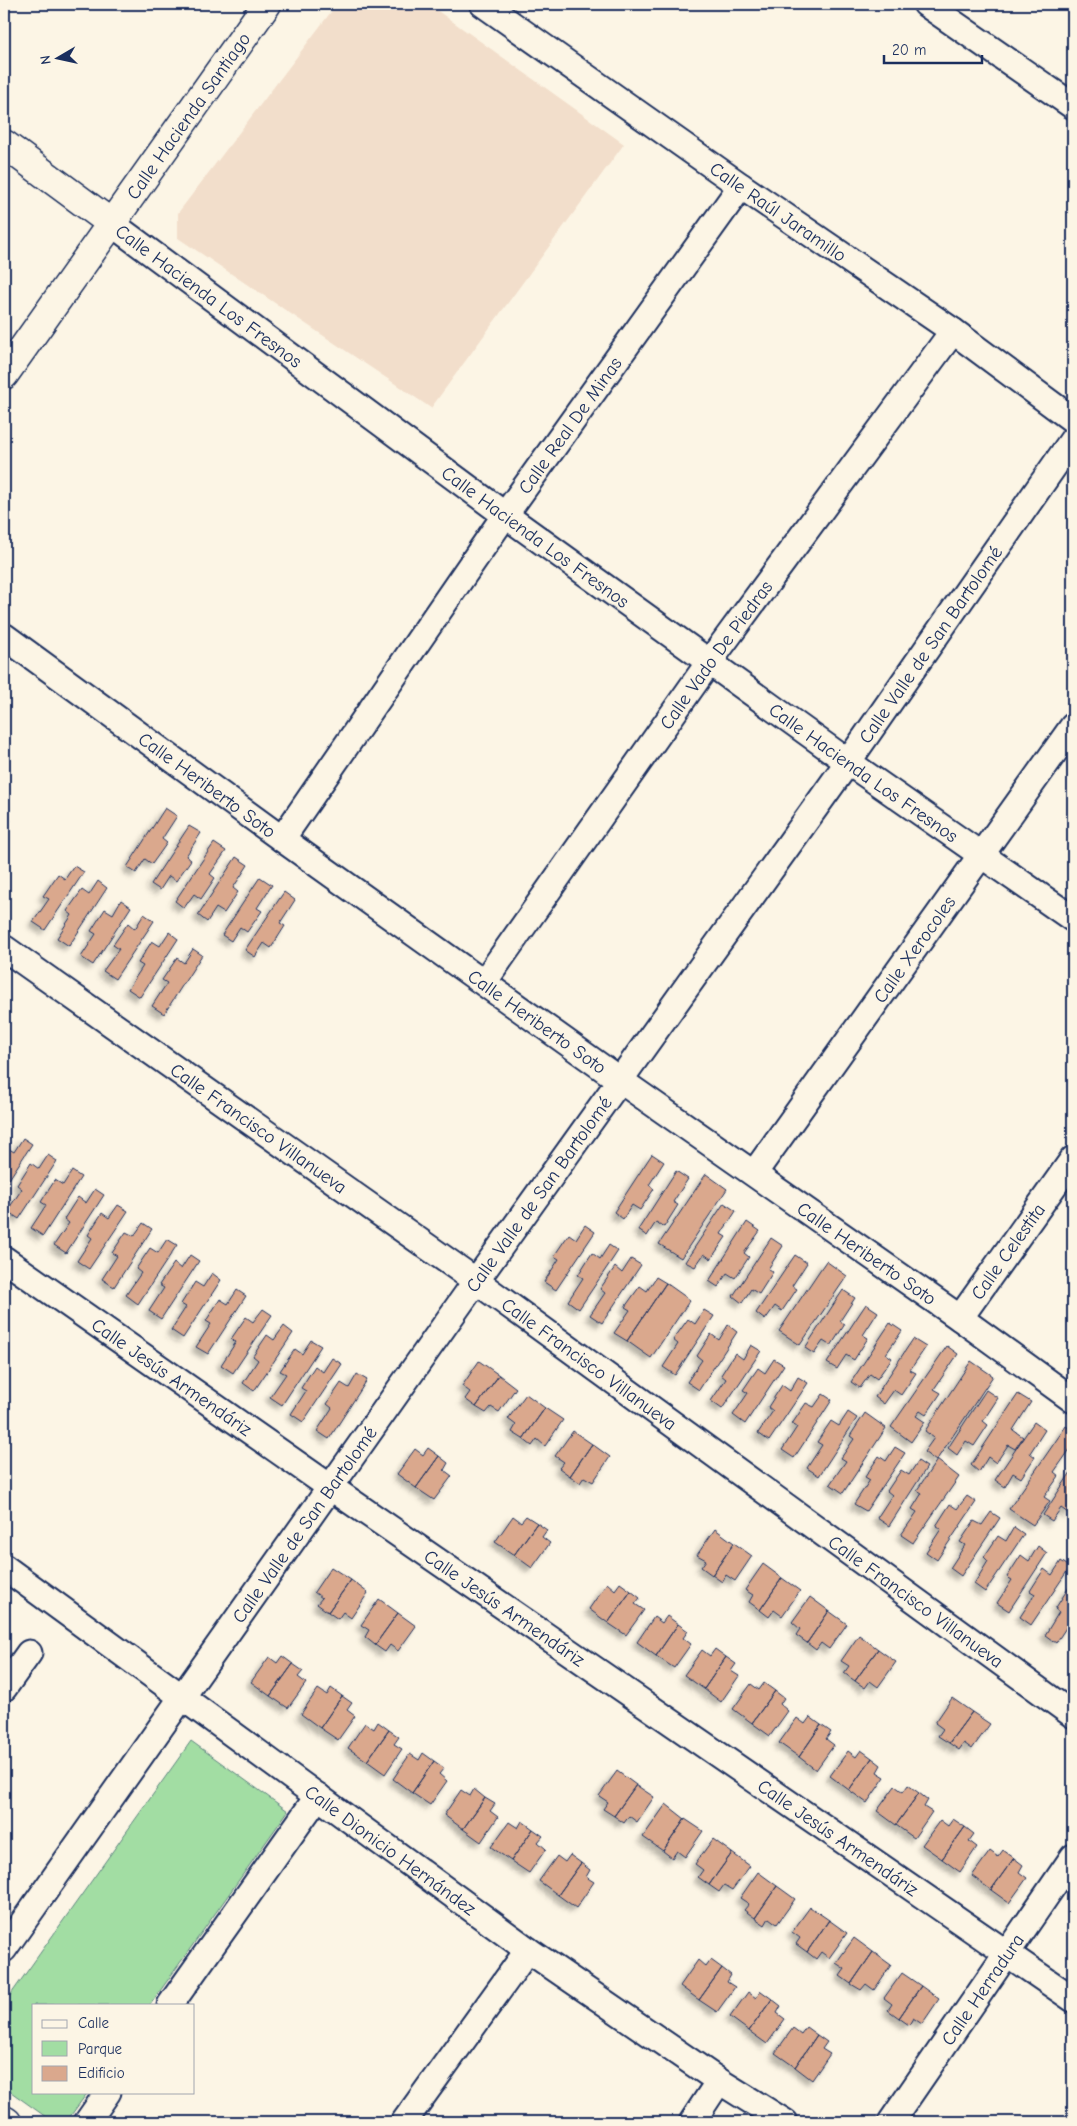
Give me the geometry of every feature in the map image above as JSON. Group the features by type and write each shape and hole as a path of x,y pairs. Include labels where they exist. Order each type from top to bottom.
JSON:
{"street":[{"name":"Calle Hacienda Santiago","path":"4,375 267,4"},
{"name":"Calle Raúl Jaramillo","path":"483,4 741,186 953,331 1073,420"},
{"path":"926,4 1073,106"},
{"name":"Calle Hacienda Los Fresnos","path":"4,144 112,222 505,515 848,762 1073,920"},
{"name":"Calle Real De Minas","path":"282,839 505,515 741,186"},
{"name":"Calle Vado De Piedras","path":"484,982 710,661 953,331"},
{"name":"Calle Valle de San Bartolomé","path":"4,1949 476,1281 848,762 1073,439"},
{"name":"Calle Heriberto Soto","path":"4,636 282,839 621,1081 755,1172 1073,1400"},
{"name":"Calle Xerocoles","path":"755,1172 1073,726"},
{"name":"Calle Francisco Villanueva","path":"4,948 476,1281 1073,1715"},
{"name":"Calle Celestita","path":"960,1318 1073,1159"},
{"name":"Calle Jesús Armendáriz","path":"4,1259 330,1487 1073,1999"},
{"name":"Calle Dionicio Hernández","path":"4,1567 528,1950 719,2081 784,2122"},
{"path":"4,1688 28,1654"},
{"path":"171,2004 318,1796"},
{"name":"Calle Herradura","path":"891,2122 1073,1857"},
{"path":"404,2122 528,1950"},
{"path":"692,2122 719,2081"},
{"path":"87,2122 107,2094"}],"shaded area":[{"path":"337,4 428,4 624,144 431,408 178,238 178,213"}],"green space":[{"path":"191,1741 288,1811 151,2004 32,2004 32,2094 87,2094 66,2122 53,2122 4,2087 4,2004"}],"building":[{"path":"165,808 177,816 162,839 167,843 152,864 145,859 136,873 127,867"},
{"path":"4,815 11,820 4,831"},
{"path":"189,826 201,833 186,856 191,860 176,881 169,876 160,890 151,884"},
{"path":"214,843 226,851 210,874 215,878 201,899 194,894 184,908 175,901"},
{"path":"236,857 248,865 233,888 238,892 224,913 216,908 207,922 198,915"},
{"path":"74,866 84,872 45,930 33,922 49,899 43,896 58,874 65,879"},
{"path":"260,877 272,885 257,908 262,911 247,932 240,927 231,941 222,935"},
{"path":"98,881 107,888 69,946 57,938 72,915 67,911 82,890 89,895"},
{"path":"284,892 295,900 280,923 285,926 271,948 264,943 255,957 245,950"},
{"path":"121,900 131,907 93,965 81,957 96,934 91,931 105,909 113,914"},
{"path":"144,914 154,921 115,979 103,971 119,949 113,945 128,923 135,929"},
{"path":"169,932 178,939 140,997 128,989 143,966 138,963 152,941 160,946"},
{"path":"193,949 202,955 164,1014 152,1006 167,983 162,980 177,958 184,963"},
{"path":"23,1138 32,1144 4,1187 4,1150 6,1147 14,1152"},
{"path":"652,1154 664,1162 649,1185 654,1189 640,1210 632,1205 623,1219 614,1212"},
{"path":"48,1155 57,1161 19,1219 7,1211 22,1189 17,1185 31,1163 39,1169"},
{"path":"72,1171 81,1177 43,1236 31,1228 46,1205 41,1202 55,1180 63,1185"},
{"path":"676,1171 688,1179 673,1202 678,1205 664,1227 656,1222 647,1236 638,1230"},
{"path":"706,1174 727,1189 681,1258 659,1244"},
{"path":"95,1189 104,1195 66,1253 54,1245 69,1223 64,1219 78,1197 86,1203"},
{"path":"724,1203 736,1211 721,1234 726,1237 711,1259 704,1254 695,1267 685,1262"},
{"path":"118,1205 128,1211 89,1269 77,1261 92,1238 88,1235 102,1213 109,1218"},
{"path":"747,1222 760,1231 744,1253 749,1257 735,1278 727,1273 718,1287 709,1281"},
{"path":"143,1223 152,1229 114,1287 102,1279 117,1256 112,1253 126,1232 134,1236"},
{"path":"585,1225 595,1232 556,1290 544,1282 559,1259 554,1256 569,1234 576,1239"},
{"path":"771,1238 783,1246 768,1269 773,1272 759,1294 751,1289 742,1303 733,1296"},
{"path":"167,1239 177,1245 138,1304 126,1295 141,1273 136,1269 150,1248 158,1253"},
{"path":"609,1245 618,1251 579,1309 568,1301 583,1278 578,1275 592,1253 600,1259"},
{"path":"190,1255 199,1261 161,1319 149,1311 164,1288 159,1285 174,1263 181,1269"},
{"path":"795,1255 807,1263 792,1286 797,1289 782,1311 775,1306 765,1320 756,1313"},
{"path":"631,1259 641,1265 602,1323 590,1315 605,1293 600,1289 615,1267 622,1273"},
{"path":"826,1261 847,1276 800,1345 779,1331"},
{"path":"212,1273 221,1280 183,1338 171,1330 186,1307 181,1304 195,1282 203,1287"},
{"path":"656,1277 666,1283 627,1341 614,1333 630,1310 625,1307 640,1286 647,1291"},
{"path":"666,1283 690,1300 651,1358 627,1341"},
{"path":"237,1290 246,1296 208,1354 196,1347 211,1324 206,1321 220,1299 228,1304"},
{"path":"843,1290 855,1298 840,1321 845,1324 831,1346 823,1341 814,1354 805,1348"},
{"path":"866,1304 878,1312 863,1335 868,1338 854,1360 846,1355 837,1369 827,1363"},
{"path":"263,1309 272,1315 233,1373 221,1365 236,1342 231,1339 246,1317 253,1322"},
{"path":"704,1310 714,1316 675,1375 663,1367 678,1344 673,1340 688,1319 695,1324"},
{"path":"890,1323 902,1331 886,1354 892,1358 877,1379 870,1374 860,1388 851,1382"},
{"path":"728,1325 737,1332 699,1390 687,1382 702,1360 697,1356 711,1334 719,1340"},
{"path":"284,1326 293,1333 254,1391 243,1383 258,1360 253,1356 267,1335 274,1340"},
{"path":"913,1339 926,1347 910,1370 916,1373 901,1395 894,1390 884,1404 875,1397"},
{"path":"311,1340 321,1346 282,1405 270,1397 286,1374 280,1371 295,1349 302,1354"},
{"path":"751,1345 761,1351 722,1409 711,1401 726,1379 721,1375 735,1353 743,1359"},
{"path":"947,1346 958,1354 934,1389 941,1393 926,1415 920,1411 916,1416 925,1422 911,1442 891,1427"},
{"path":"332,1358 342,1364 303,1422 291,1414 306,1391 301,1388 315,1366 323,1372"},
{"path":"774,1359 784,1365 745,1424 733,1415 748,1393 743,1390 758,1368 765,1373"},
{"path":"479,1361 499,1375 476,1407 465,1399 470,1392 462,1386"},
{"path":"971,1361 993,1376 936,1461 924,1452 934,1438 925,1431"},
{"path":"357,1374 367,1380 329,1439 317,1431 332,1408 327,1404 341,1383 349,1388"},
{"path":"499,1375 516,1388 499,1412 491,1407 486,1413 476,1407"},
{"path":"798,1377 808,1383 769,1441 758,1433 773,1411 768,1407 782,1385 790,1391"},
{"path":"986,1390 998,1398 983,1421 988,1425 974,1446 966,1441 957,1455 948,1448"},
{"path":"526,1394 545,1408 523,1439 512,1432 516,1425 508,1419"},
{"path":"823,1394 832,1400 794,1458 782,1450 797,1427 792,1424 806,1403 814,1407"},
{"path":"1018,1394 1031,1402 1013,1430 1023,1437 1015,1449 1008,1445 996,1463 988,1457 979,1472 971,1465"},
{"path":"545,1408 563,1420 545,1446 537,1439 532,1446 523,1439"},
{"path":"848,1412 857,1418 819,1476 807,1468 822,1445 817,1442 831,1421 839,1426"},
{"path":"865,1413 886,1428 843,1493 830,1484 846,1461 841,1458 854,1439 850,1436"},
{"path":"1034,1422 1045,1430 1030,1453 1035,1457 1021,1478 1013,1473 1005,1487 995,1480"},
{"path":"1066,1426 1073,1431 1073,1445 1054,1472 1059,1476 1044,1497 1050,1501 1033,1525 1009,1509"},
{"path":"573,1431 592,1444 570,1476 559,1468 564,1462 555,1456"},
{"path":"592,1444 610,1457 593,1482 584,1477 580,1483 570,1476"},
{"path":"895,1447 905,1453 866,1511 854,1504 870,1480 865,1477 879,1456 886,1461"},
{"path":"428,1448 439,1456 416,1488 397,1474 415,1449 423,1455"},
{"path":"439,1456 448,1463 444,1470 452,1476 434,1500 416,1488"},
{"path":"937,1460 959,1477 913,1543 901,1535 917,1512 912,1509 922,1493 917,1490"},
{"path":"918,1461 927,1467 889,1526 877,1518 892,1495 887,1491 901,1470 909,1475"},
{"path":"1073,1469 1073,1505 1068,1513 1061,1508 1052,1521 1043,1515"},
{"path":"967,1496 976,1502 937,1560 926,1552 941,1529 936,1526 950,1504 957,1509"},
{"path":"991,1512 1000,1518 961,1576 950,1568 965,1545 960,1542 974,1521 982,1525"},
{"path":"513,1516 521,1522 526,1516 537,1523 514,1555 495,1542"},
{"path":"537,1523 547,1530 542,1537 550,1543 532,1568 514,1555"},
{"path":"1014,1527 1024,1534 985,1592 974,1584 988,1561 984,1557 998,1536 1006,1541"},
{"path":"715,1529 734,1543 712,1575 701,1567 706,1560 697,1555"},
{"path":"734,1543 752,1556 735,1581 726,1575 722,1582 712,1575"},
{"path":"1038,1546 1047,1553 1009,1611 997,1603 1012,1580 1007,1577 1021,1555 1029,1561"},
{"path":"1061,1561 1070,1567 1031,1625 1020,1617 1035,1594 1030,1591 1044,1569 1052,1575"},
{"path":"763,1564 782,1578 760,1610 749,1602 753,1595 745,1590"},
{"path":"331,1567 351,1580 328,1612 317,1604 322,1598 314,1592"},
{"path":"782,1578 800,1591 782,1616 774,1610 769,1617 760,1610"},
{"path":"351,1580 368,1593 351,1618 343,1612 338,1619 328,1612"},
{"path":"607,1583 615,1590 620,1583 631,1591 608,1623 589,1609"},
{"path":"1069,1587 1073,1590 1073,1617 1056,1643 1045,1635 1059,1612 1055,1609"},
{"path":"631,1591 640,1598 635,1604 644,1610 626,1635 608,1623"},
{"path":"810,1597 829,1611 807,1643 796,1635 800,1629 792,1622"},
{"path":"379,1599 398,1613 375,1645 365,1637 369,1630 361,1625"},
{"path":"829,1611 847,1624 829,1649 821,1643 816,1650 807,1643"},
{"path":"398,1613 416,1626 398,1651 390,1645 385,1652 375,1645"},
{"path":"667,1616 678,1624 656,1656 637,1642 654,1617 662,1623"},
{"path":"678,1624 688,1631 683,1638 691,1644 674,1668 656,1656"},
{"path":"859,1635 878,1649 855,1681 844,1673 849,1666 841,1661"},
{"path":"715,1649 726,1657 704,1689 684,1675 702,1650 710,1656"},
{"path":"878,1649 896,1662 878,1687 870,1681 865,1688 855,1681"},
{"path":"282,1656 293,1664 270,1696 251,1682 269,1657 277,1663"},
{"path":"726,1657 736,1664 731,1671 739,1676 721,1702 704,1689"},
{"path":"293,1664 303,1671 298,1677 306,1683 288,1708 270,1696"},
{"path":"764,1683 775,1691 752,1723 733,1709 751,1684 759,1690"},
{"path":"331,1688 342,1696 320,1728 301,1714 318,1689 327,1695"},
{"path":"775,1691 784,1698 780,1704 788,1711 770,1736 752,1723"},
{"path":"342,1696 352,1703 347,1710 355,1716 338,1740 320,1728"},
{"path":"952,1698 972,1712 949,1743 938,1736 943,1729 935,1723"},
{"path":"972,1712 990,1724 972,1749 964,1743 959,1750 949,1743"},
{"path":"810,1717 821,1725 799,1757 779,1743 797,1718 805,1724"},
{"path":"378,1722 389,1730 367,1761 348,1748 365,1723 374,1729"},
{"path":"821,1725 831,1732 826,1739 834,1745 816,1770 799,1757"},
{"path":"389,1730 399,1737 394,1744 402,1749 385,1774 367,1761"},
{"path":"861,1750 872,1758 849,1790 830,1776 848,1751 856,1757"},
{"path":"423,1753 434,1761 412,1793 393,1779 410,1754 419,1760"},
{"path":"872,1758 881,1765 877,1772 885,1777 867,1803 849,1790"},
{"path":"434,1761 444,1768 439,1774 447,1781 430,1805 412,1793"},
{"path":"617,1771 636,1785 614,1816 603,1809 608,1802 599,1796"},
{"path":"636,1785 654,1797 637,1822 629,1816 624,1823 614,1816"},
{"path":"908,1785 919,1793 896,1825 877,1811 895,1786 903,1792"},
{"path":"474,1789 485,1798 463,1829 444,1815 461,1790 470,1796"},
{"path":"919,1793 928,1800 924,1807 932,1812 914,1838 896,1825"},
{"path":"485,1798 495,1804 490,1811 498,1817 481,1842 463,1829"},
{"path":"666,1804 685,1819 663,1851 643,1837"},
{"path":"685,1819 703,1831 685,1857 677,1851 672,1858 663,1851"},
{"path":"953,1819 965,1827 942,1859 922,1845 940,1820 948,1826"},
{"path":"522,1821 533,1829 511,1861 491,1847 509,1822 518,1828"},
{"path":"965,1827 974,1834 969,1841 977,1847 960,1872 942,1859"},
{"path":"533,1829 543,1836 538,1842 546,1849 529,1873 511,1861"},
{"path":"713,1839 732,1853 709,1885 698,1877 703,1870 695,1864"},
{"path":"1003,1850 1014,1858 991,1890 972,1876 990,1851 998,1857"},
{"path":"732,1853 750,1866 732,1890 724,1885 719,1892 709,1885"},
{"path":"570,1855 581,1863 558,1895 539,1881 557,1856 565,1862"},
{"path":"1014,1858 1023,1865 1019,1872 1027,1878 1009,1903 991,1890"},
{"path":"581,1863 590,1870 586,1877 594,1882 576,1908 558,1895"},
{"path":"758,1872 777,1886 755,1918 744,1910 749,1904 740,1898"},
{"path":"777,1886 795,1899 777,1924 769,1918 765,1925 755,1918"},
{"path":"810,1907 829,1920 807,1952 796,1944 800,1938 792,1932"},
{"path":"829,1920 847,1933 829,1958 821,1952 816,1959 807,1952"},
{"path":"854,1938 873,1952 851,1984 840,1976 845,1969 836,1963"},
{"path":"873,1952 891,1965 874,1990 866,1984 861,1990 851,1984"},
{"path":"698,1960 706,1967 711,1960 722,1968 699,2000 680,1986"},
{"path":"722,1968 731,1975 727,1982 735,1987 717,2012 699,2000"},
{"path":"902,1973 921,1986 899,2018 888,2010 892,2004 884,1998"},
{"path":"921,1986 939,1999 922,2024 913,2018 909,2025 899,2018"},
{"path":"761,1991 772,1999 749,2031 730,2017 748,1992 756,1998"},
{"path":"772,1999 781,2006 777,2013 785,2019 767,2044 749,2031"},
{"path":"806,2027 817,2035 795,2067 775,2053 793,2028 801,2034"},
{"path":"817,2035 827,2042 822,2049 830,2054 812,2080 795,2067"}]}
